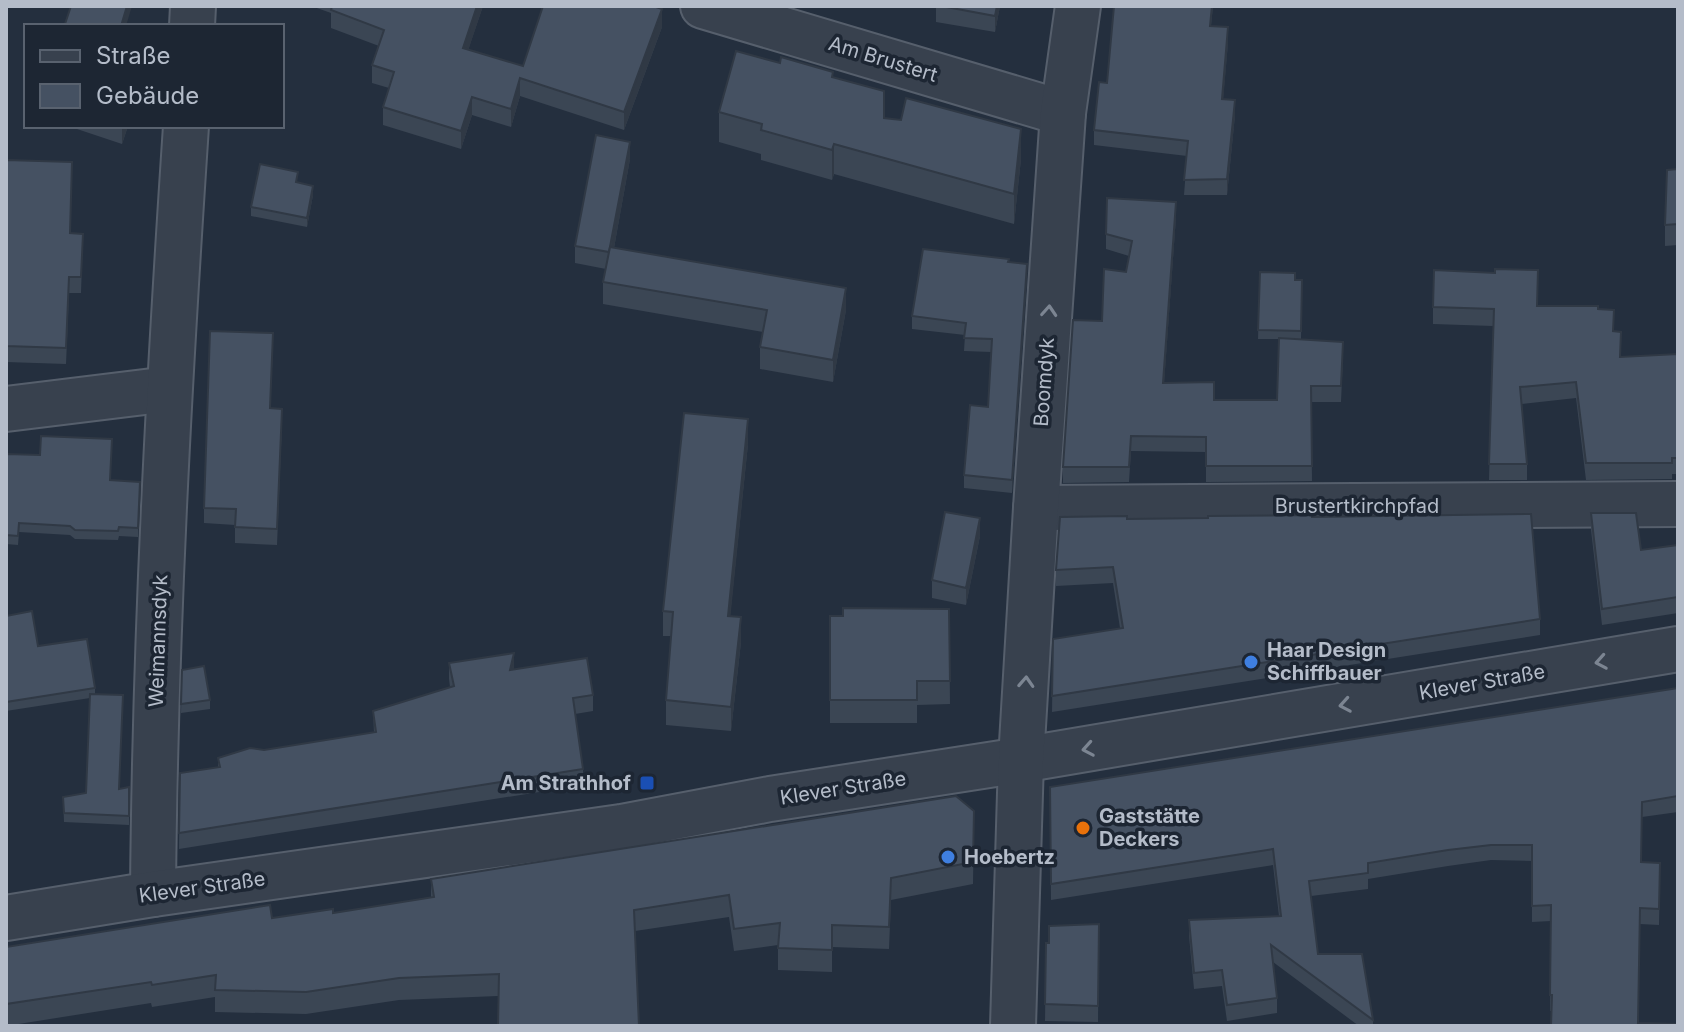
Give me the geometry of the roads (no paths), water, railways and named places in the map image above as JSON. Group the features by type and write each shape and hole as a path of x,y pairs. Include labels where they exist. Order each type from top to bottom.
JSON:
{"street":[{"name":"Am Brustert","path":"703,6 1063,113"},
{"name":"Boomdyk","path":"1021,760 1063,113 1078,6"},
{"name":"Weimannsdyk","path":"153,894 154,738 169,389 186,128"},
{"path":"6,409 169,389"},
{"name":"Brustertkirchpfad","path":"1036,508 1678,504"},
{"name":"Klever Straße","path":"6,918 621,827 770,799 1021,760 1678,649"},
{"path":"1013,1026 1021,760"}],"place":[{"name":"Haar Design Schiffbauer","path":"1251,662"},
{"name":"Am Strathhof","path":"647,783"},
{"name":"Gaststätte Deckers","path":"1083,828"},
{"name":"Hoebertz","path":"948,857"}]}
